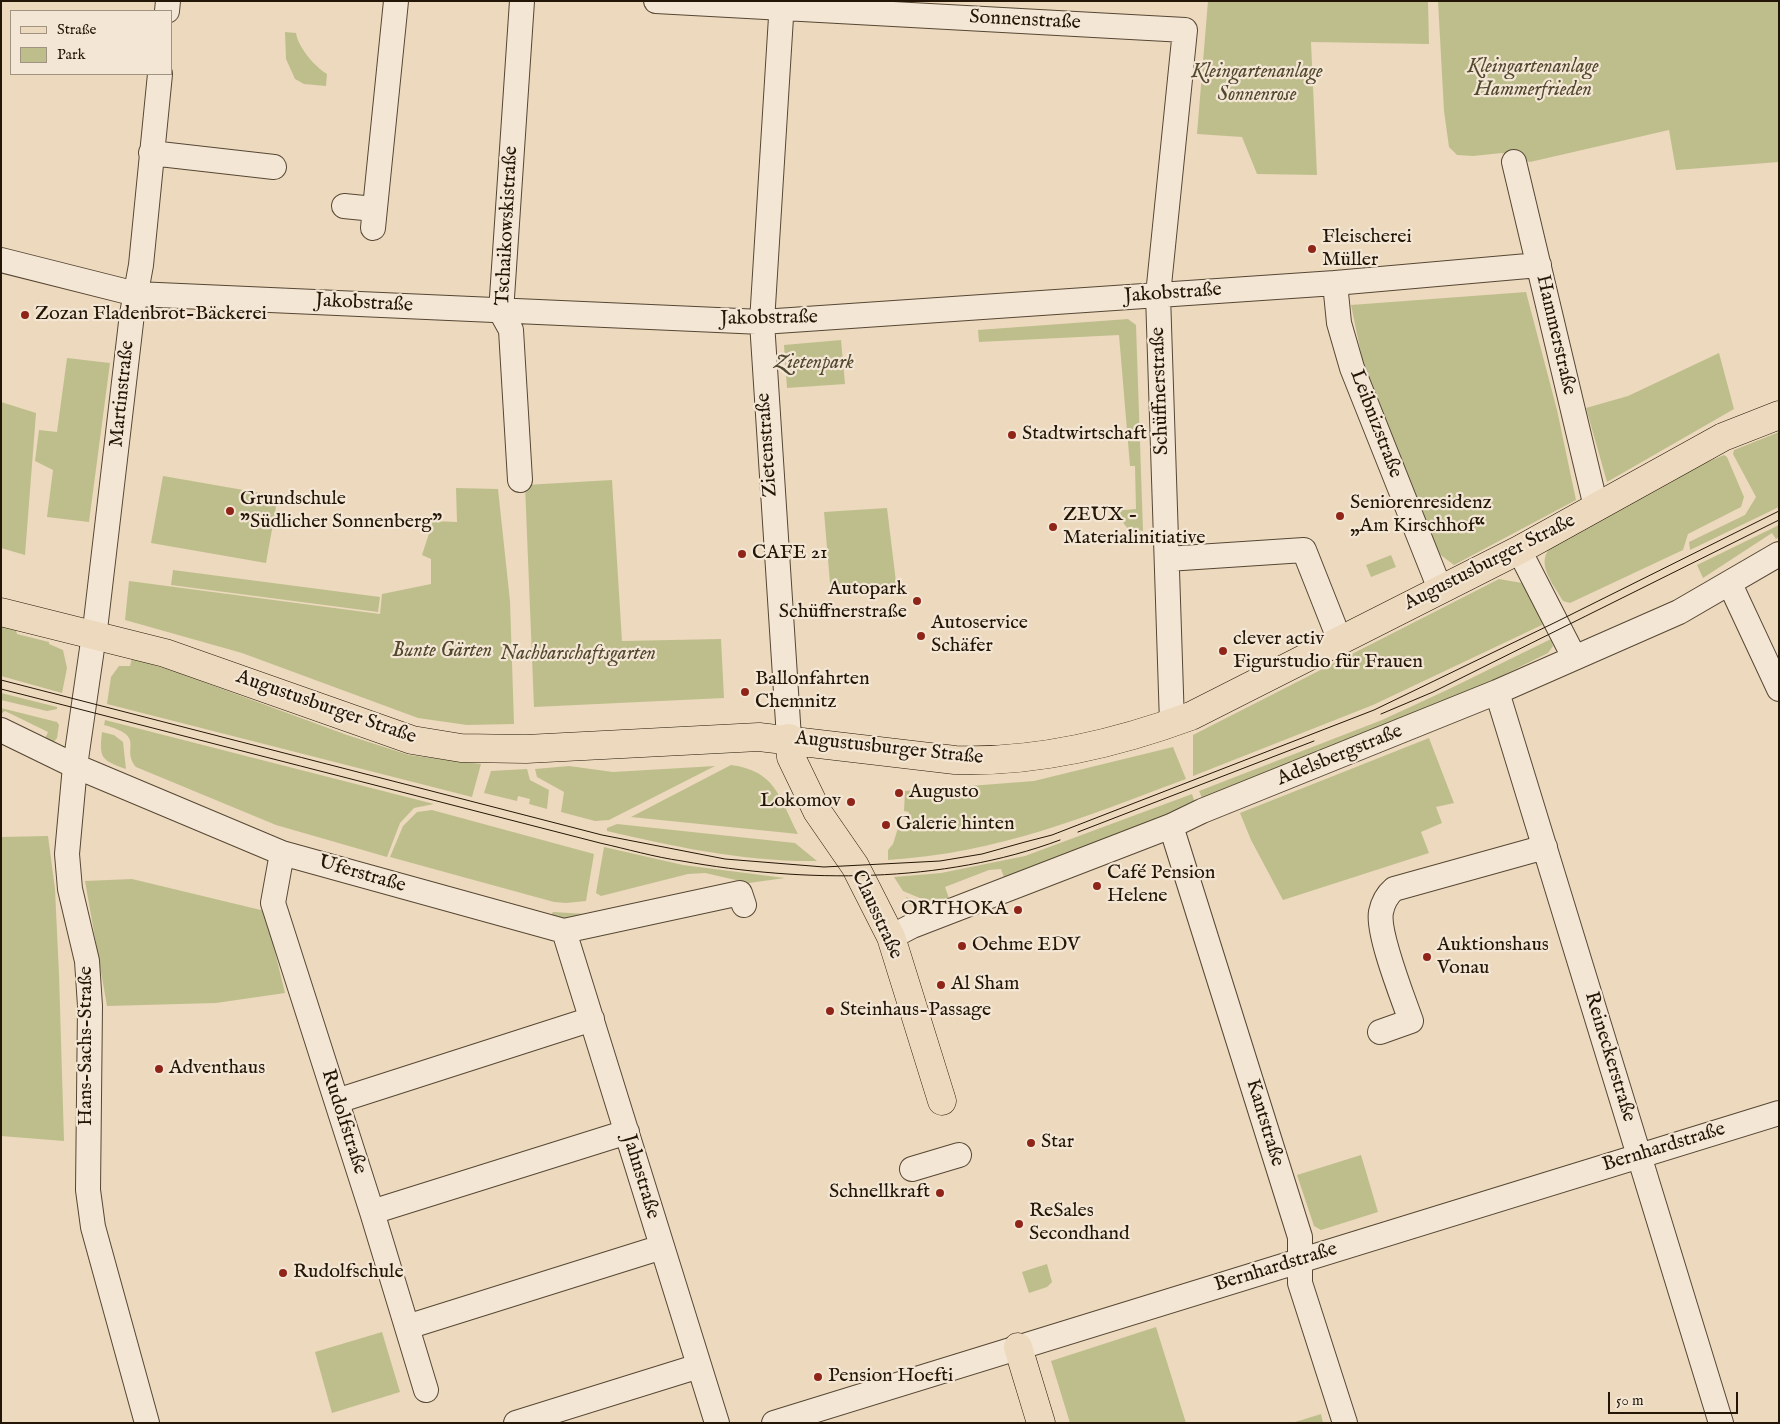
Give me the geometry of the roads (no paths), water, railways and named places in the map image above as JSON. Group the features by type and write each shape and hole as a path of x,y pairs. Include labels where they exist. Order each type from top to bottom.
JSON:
{"main road":[{"name":"Augustusburger Straße","path":"1,612 165,653 390,733 436,745 489,750 725,737 789,738 955,760 987,761 1025,758 1098,745 1172,723 1223,701 1519,550 1723,437 1779,415"},
{"name":"Clausstraße","path":"789,738 791,757 817,812 902,931 942,1102"},
{"path":"1018,1347 1041,1423"}],"street":[{"path":"344,206 374,218 396,1"},
{"name":"Tschaikowskistraße","path":"520,480 511,330 501,312 522,1"},
{"name":"Sonnenstraße","path":"656,1 782,4 1185,30"},
{"name":"Zietenstraße","path":"782,4 762,322 789,738"},
{"name":"Schüffnerstraße","path":"1172,723 1158,295 1185,30"},
{"name":"Martinstraße","path":"93,635 141,265 160,75"},
{"path":"151,153 274,167"},
{"name":"Hammerstraße","path":"1514,162 1596,508"},
{"name":"Jakobstraße","path":"1,260 136,294 501,312 762,322 1158,295 1539,265"},
{"name":"Leibnizstraße","path":"1335,282 1340,323 1352,368 1440,589"},
{"path":"1167,559 1304,550 1340,641"},
{"path":"1519,550 1574,657"},
{"name":"Adelsbergstraße","path":"902,931 1171,826 1202,811 1497,692 1679,612 1779,554"},
{"path":"1730,584 1779,689"},
{"name":"Hans-Sachs-Straße","path":"93,635 75,766 67,854 70,889 87,961 90,1006 88,1190 93,1227 102,1264 147,1423"},
{"name":"Reineckerstraße","path":"1497,692 1721,1423"},
{"name":"Uferstraße","path":"1,730 75,766 282,853 564,931 683,903 742,899"},
{"name":"Kantstraße","path":"1171,826 1300,1237 1300,1283 1345,1423"},
{"path":"1380,1032 1411,1021 1382,930 1380,913 1386,896 1394,888 1545,847"},
{"name":"Rudolfstraße","path":"282,853 273,903 372,1212 426,1390"},
{"name":"Jahnstraße","path":"564,931 717,1423"},
{"path":"337,1101 592,1020"},
{"name":"Bernhardstraße","path":"774,1423 1779,1113"},
{"path":"372,1212 626,1132"},
{"path":"912,1169 959,1155"},
{"path":"407,1327 662,1247"},
{"path":"516,1423 699,1366"}],"tram line":[{"path":"1,680 602,835 725,859 824,867 940,861 982,854 1052,835 1374,710 1779,511"},
{"path":"1381,714 1433,692 1779,520"},
{"path":"1,689 600,843 661,857 728,868 824,876 921,872 968,865 1015,854 1060,840"},
{"path":"1078,832 1314,741"}],"place":[{"name":"Fleischerei Müller","path":"1312,249"},
{"name":"Zozan Fladenbrot-Bäckerei","path":"25,315"},
{"name":"Stadtwirtschaft","path":"1012,435"},
{"name":"Grundschule \"Südlicher Sonnenberg\"","path":"230,511"},
{"name":"Seniorenresidenz „Am Kirschhof“","path":"1340,516"},
{"name":"ZEUX - Materialinitiative","path":"1053,527"},
{"name":"CAFE 21","path":"742,554"},
{"name":"Autopark Schüffnerstraße","path":"917,601"},
{"name":"Autoservice Schäfer","path":"921,636"},
{"name":"clever activ Figurstudio für Frauen","path":"1223,651"},
{"name":"Ballonfahrten Chemnitz","path":"745,692"},
{"name":"Augusto","path":"899,793"},
{"name":"Lokomov","path":"851,802"},
{"name":"Galerie hinten","path":"886,825"},
{"name":"Café Pension Helene","path":"1097,886"},
{"name":"ORTHOKA","path":"1018,910"},
{"name":"Oehme EDV","path":"962,946"},
{"name":"Auktionshaus Vonau","path":"1427,957"},
{"name":"Al Sham","path":"941,985"},
{"name":"Steinhaus-Passage","path":"830,1011"},
{"name":"Adventhaus","path":"159,1069"},
{"name":"Star","path":"1031,1143"},
{"name":"Schnellkraft","path":"940,1193"},
{"name":"ReSales Secondhand","path":"1019,1224"},
{"name":"Rudolfschule","path":"283,1273"},
{"name":"Pension Hoefti","path":"818,1377"}],"park label":[{"name":"Kleingartenanlage Hammerfrieden","path":"1533,80"},
{"name":"Kleingartenanlage Sonnenrose","path":"1257,84"},
{"name":"Zietenpark","path":"814,364"},
{"name":"Bunte Gärten","path":"442,652"},
{"name":"Nachbarschaftsgarten","path":"578,655"}]}
